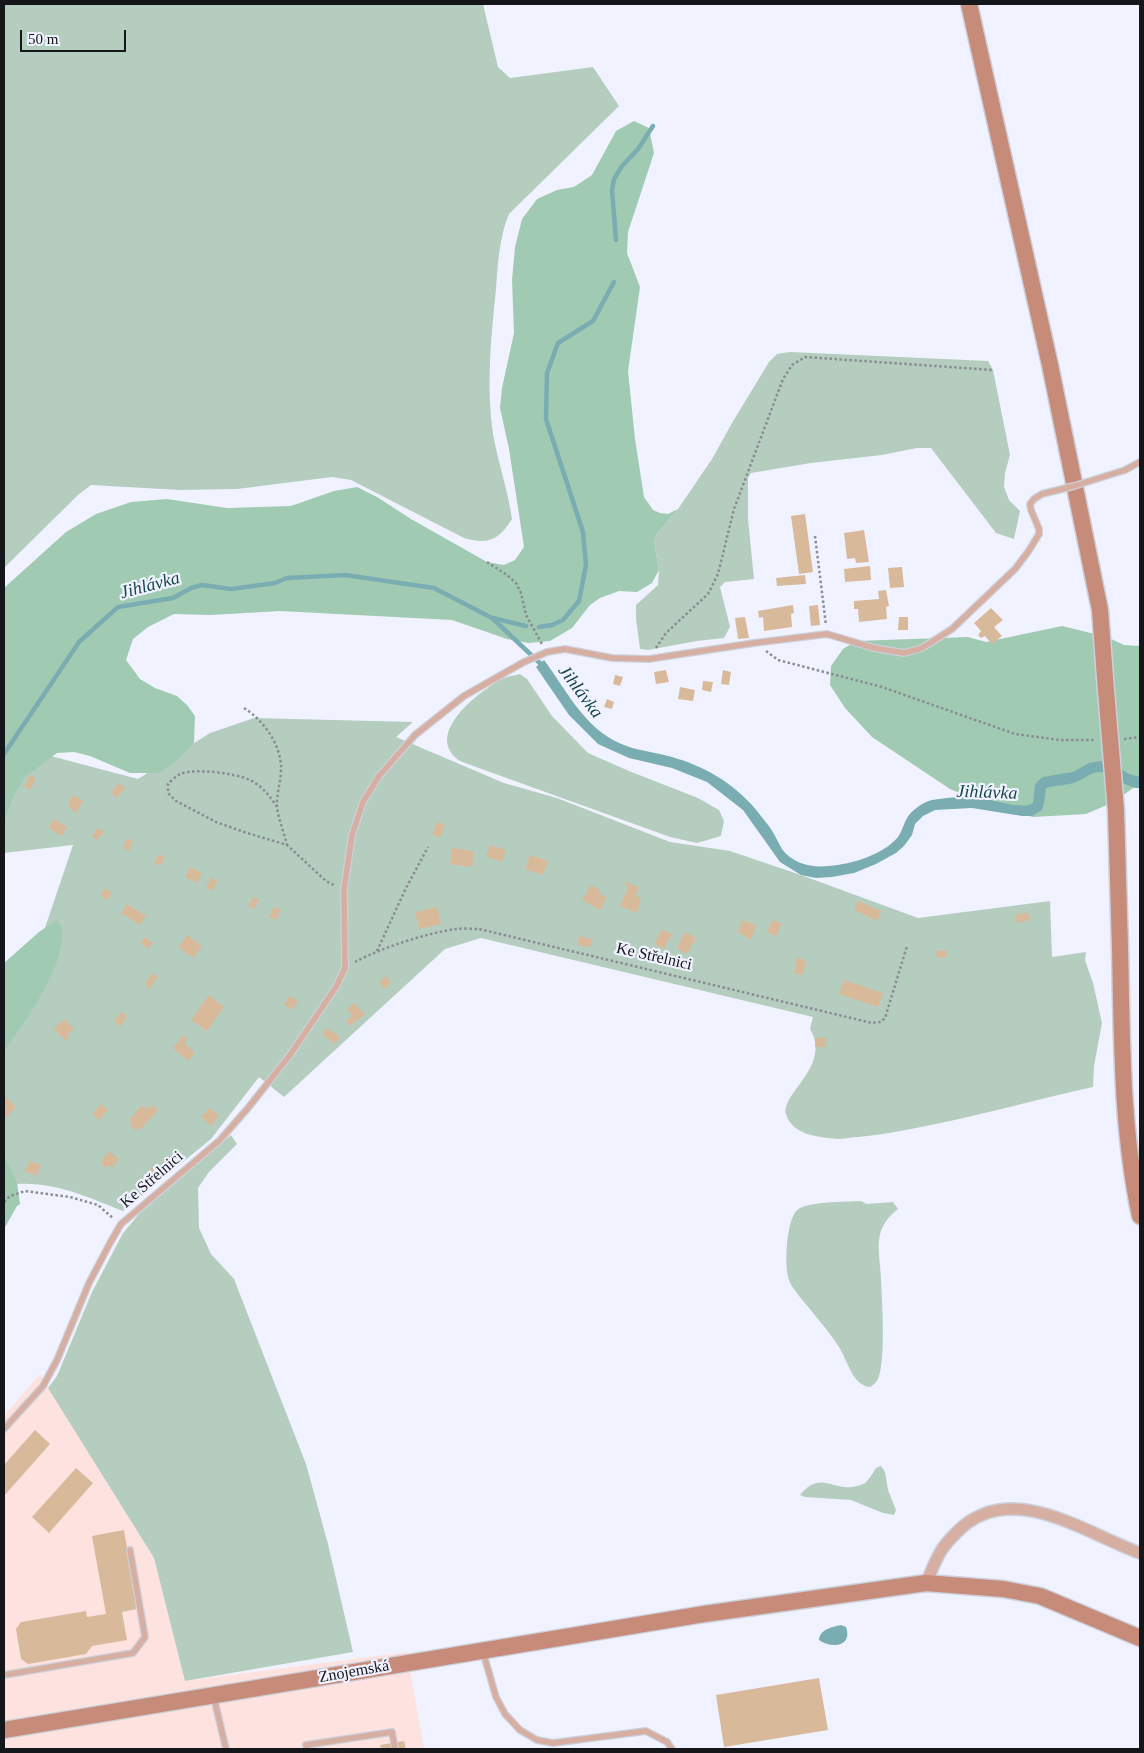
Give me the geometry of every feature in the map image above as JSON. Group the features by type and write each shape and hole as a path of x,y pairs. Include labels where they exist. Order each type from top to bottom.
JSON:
{"main road":[{"path":"969,4 1050,365 1100,610 1116,811 1125,1120 1140,1216"},
{"name":"Znojemská","path":"4,1730 704,1614 926,1582 1003,1589 1040,1596 1140,1638"}],"street":[{"path":"926,1582 942,1550 961,1528 984,1513 1001,1509 1015,1508 1052,1516 1102,1535 1140,1553"}],"lane":[{"path":"827,634 874,648 904,653 922,648 952,629 1015,569 1028,552 1039,534 1030,504 1034,499 1042,494 1126,470 1140,462"},
{"name":"Ke Střelnici","path":"4,1430 43,1386 57,1360 94,1275 122,1224 220,1140 290,1055 336,988 345,968 344,890 352,836 363,802 379,776 415,735 464,696 524,662 545,653 565,649 612,658 649,659 827,634"},
{"path":"4,1675 133,1653 145,1637 130,1550"},
{"path":"483,1650 496,1697 505,1714 520,1730 537,1740 553,1743 646,1731 667,1742 672,1749"},
{"path":"213,1695 226,1749"},
{"path":"307,1749 306,1746 392,1732 395,1749"}],"path":[{"path":"649,659 666,633 708,594 718,574 734,509 783,378 792,366 805,357 813,357 993,370"},
{"path":"815,536 827,634"},
{"path":"487,562 508,575 516,583 521,593 526,615 545,653"},
{"path":"754,643 778,660 882,688 1015,734 1060,740 1104,740"},
{"path":"244,708 256,716 272,738 278,753 281,766 277,807"},
{"path":"1121,739 1140,738"},
{"path":"287,845 277,807 266,791 250,780 200,771 179,774 168,784 168,793 176,801 216,822 287,845 326,881 344,890"},
{"path":"376,952 405,890 428,847"},
{"name":"Ke Střelnici","path":"345,968 389,947 456,929 479,929 872,1023 881,1022 885,1018 906,946"},
{"path":"4,1202 10,1196 25,1191 70,1197 98,1205 122,1224"}],"shaded area":[{"path":"40,1374 154,1558 185,1681 407,1652 424,1749 4,1749 4,1416"}],"green space":[{"path":"4,4 483,4 498,67 510,78 593,67 619,106 509,214 501,242 492,325 490,398 493,434 512,519 502,532 486,541 464,538 351,480 332,477 237,489 180,490 91,485 78,495 4,568"},
{"path":"634,121 649,128 654,153 628,232 627,253 640,287 628,371 635,439 644,497 653,510 660,513 668,514 678,509 657,534 654,541 659,570 652,583 637,592 619,591 600,598 590,605 572,628 550,641 528,643 507,639 452,620 280,611 211,615 174,614 148,627 133,639 126,660 140,679 155,688 177,696 187,705 195,716 194,743 176,761 159,773 130,773 90,756 74,752 57,753 25,777 12,799 4,823 4,588 66,532 96,514 131,502 167,499 227,508 291,506 334,491 357,487 487,562 504,565 515,560 524,547 509,449 500,408 502,388 514,333 512,280 515,247 522,219 537,199 557,190 574,187 592,175 616,131"},
{"path":"790,352 988,361 993,370 1010,455 1005,473 1004,487 1009,500 1020,511 1014,539 996,533 931,448 917,448 882,455 811,463 751,473 748,478 748,519 754,579 725,582 720,587 730,627 724,638 648,650 640,649 636,605 658,585 659,570 654,541 657,534 678,509 712,459 769,362 777,354"},
{"path":"1062,626 1107,637 1124,645 1140,646 1140,783 1114,802 1086,814 1033,817 988,805 950,789 872,737 845,708 830,685 831,666 843,649 856,641 968,637 986,642"},
{"path":"520,674 527,679 552,716 588,753 698,798 719,810 724,821 721,836 697,843 670,837 457,759 448,747 448,736 451,725 459,714 468,703 489,687 503,678"},
{"path":"254,718 413,722 396,737 504,783 557,798 670,842 730,851 918,918 1050,901 1052,957 1086,952 1085,960 1093,983 1102,1023 1094,1066 1093,1087 960,1119 895,1132 840,1139 814,1136 800,1131 789,1121 786,1114 786,1106 811,1067 815,1055 815,1042 810,1029 813,1017 481,938 445,949 284,1097 259,1077 211,1139 123,1211 70,1191 43,1185 15,1184 4,1175 4,1045 73,845 4,853 4,792 32,751 138,779 210,733"},
{"path":"57,920 62,930 61,944 51,977 22,1026 4,1051 4,963 39,932"},
{"path":"231,1135 237,1144 209,1172 198,1188 199,1228 211,1254 234,1279 306,1464 328,1544 353,1652 185,1681 154,1558 48,1388 57,1376 92,1292 123,1233 139,1214"},
{"path":"4,1156 17,1182 20,1204 4,1229"},
{"path":"861,1201 867,1204 893,1202 898,1209 889,1217 880,1233 883,1345 878,1379 870,1387 859,1382 851,1372 835,1341 799,1296 792,1286 787,1273 788,1233 793,1216 797,1210 818,1203"},
{"path":"881,1466 885,1472 888,1490 896,1510 894,1515 883,1513 851,1500 805,1497 800,1495 808,1487 821,1483 841,1487 861,1485 865,1483 876,1468"}],"water":[{"path":"544,660 583,715 602,733 625,746 677,758 700,767 723,780 752,805 771,829 786,854 803,864 838,865 876,854 898,837 910,813 928,801 969,797 1013,805 1028,805 1033,803 1035,785 1043,777 1073,772 1089,763 1100,761 1111,763 1129,774 1140,777 1140,788 1130,786 1106,773 1097,772 1079,781 1046,788 1042,810 1032,816 972,808 935,810 923,816 915,824 912,835 904,846 896,853 876,864 854,873 832,877 816,878 801,875 780,862 743,810 707,782 672,768 629,758 598,744 569,715 536,667"},
{"path":"841,1625 846,1627 847,1634 844,1642 829,1645 819,1640 824,1631"}],"building":[{"path":"805,514 813,572 799,574 791,516"},
{"path":"864,530 869,562 856,563 855,558 847,559 844,533"},
{"path":"870,566 871,580 845,582 844,569"},
{"path":"902,567 904,587 890,588 888,568"},
{"path":"805,575 806,584 777,586 776,578"},
{"path":"886,590 889,606 886,607 887,619 859,622 858,609 854,609 854,601 879,599 878,591"},
{"path":"793,605 794,613 791,614 792,627 764,631 763,617 759,618 758,611"},
{"path":"818,605 820,625 811,626 809,606"},
{"path":"991,608 1003,620 994,627 1002,636 992,644 985,636 981,638 978,635 981,631 974,623"},
{"path":"745,617 749,638 738,639 735,618"},
{"path":"899,617 908,617 908,630 898,630"},
{"path":"666,670 669,682 656,684 654,672"},
{"path":"723,670 731,672 729,685 721,684"},
{"path":"615,675 623,677 620,686 613,684"},
{"path":"703,681 713,682 711,692 702,690"},
{"path":"680,687 695,690 693,701 678,699"},
{"path":"607,699 614,702 612,709 604,707"},
{"path":"30,775 36,779 30,790 24,786"},
{"path":"118,783 125,788 117,798 111,793"},
{"path":"73,795 83,801 76,813 69,807 68,803"},
{"path":"53,819 67,827 62,836 49,828"},
{"path":"437,822 445,825 440,838 432,834"},
{"path":"98,828 104,832 97,840 92,836"},
{"path":"127,838 133,841 129,851 123,848"},
{"path":"490,845 506,850 502,862 486,856"},
{"path":"452,848 474,851 472,867 450,864"},
{"path":"159,854 165,857 160,866 154,863"},
{"path":"530,855 548,861 543,875 525,869"},
{"path":"190,867 202,873 197,883 185,877"},
{"path":"211,877 217,881 213,891 206,888"},
{"path":"626,882 639,887 635,896 641,898 637,913 620,906 628,887 625,885"},
{"path":"591,885 600,890 599,893 607,897 600,910 582,900"},
{"path":"105,888 112,893 107,900 100,895"},
{"path":"253,897 259,899 255,909 248,906"},
{"path":"858,901 881,911 877,921 854,910"},
{"path":"127,904 146,916 140,925 121,913"},
{"path":"274,907 281,910 276,920 269,917"},
{"path":"437,907 441,924 419,929 415,912"},
{"path":"1028,912 1030,920 1016,923 1015,915"},
{"path":"742,920 756,925 751,940 738,932"},
{"path":"772,920 782,924 776,936 767,932"},
{"path":"662,929 672,934 664,949 654,944"},
{"path":"685,932 696,938 687,954 677,948"},
{"path":"187,935 202,946 193,958 178,947"},
{"path":"579,936 592,939 590,947 577,945"},
{"path":"145,937 153,943 148,949 140,943"},
{"path":"946,950 947,957 937,958 936,951"},
{"path":"797,957 806,961 803,975 794,973"},
{"path":"152,973 158,977 148,990 145,984"},
{"path":"386,976 391,983 384,989 379,982"},
{"path":"844,980 883,993 878,1007 839,994"},
{"path":"209,995 224,1007 207,1031 191,1020"},
{"path":"290,996 298,1001 292,1010 284,1004"},
{"path":"354,1003 365,1014 350,1026 346,1021 352,1016 347,1009"},
{"path":"122,1012 127,1016 121,1027 114,1021"},
{"path":"64,1019 74,1029 67,1035 69,1037 66,1041 54,1029"},
{"path":"327,1028 340,1037 335,1044 322,1035"},
{"path":"184,1035 188,1039 184,1043 195,1053 188,1061 173,1048"},
{"path":"826,1037 826,1047 815,1047 815,1038"},
{"path":"4,1095 16,1107 4,1120"},
{"path":"101,1104 108,1110 99,1120 92,1114"},
{"path":"142,1105 145,1109 147,1106 150,1108 152,1105 158,1110 140,1130 139,1128 136,1131 130,1125 131,1122 129,1120"},
{"path":"210,1108 219,1116 211,1126 201,1117"},
{"path":"110,1151 119,1159 112,1168 108,1165 105,1168 101,1163 102,1159"},
{"path":"168,1156 177,1166 171,1172 162,1162"},
{"path":"30,1161 41,1165 36,1176 25,1171"},
{"path":"156,1164 163,1173 157,1178 150,1170"},
{"path":"35,1430 50,1444 4,1496 4,1465"},
{"path":"76,1468 93,1483 49,1533 32,1517"},
{"path":"124,1530 137,1609 122,1612 127,1640 92,1646 86,1654 28,1664 21,1659 16,1629 21,1622 86,1611 87,1617 106,1614 92,1536"},
{"path":"819,1678 828,1730 724,1747 716,1695"},
{"path":"404,1741 406,1749 381,1749 380,1745"}],"waterway":[{"path":"616,240 612,190 614,179 622,166 638,149 653,126"},
{"path":"539,627 552,625 563,620 579,601 586,565 583,532 546,419 547,373 558,343 593,321 614,282"},
{"name":"Jihlávka","path":"4,754 79,642 118,607 173,598 191,588 202,585 231,589 275,583 287,578 345,575 434,588 492,618 544,667"},
{"path":"493,618 526,626"}]}
